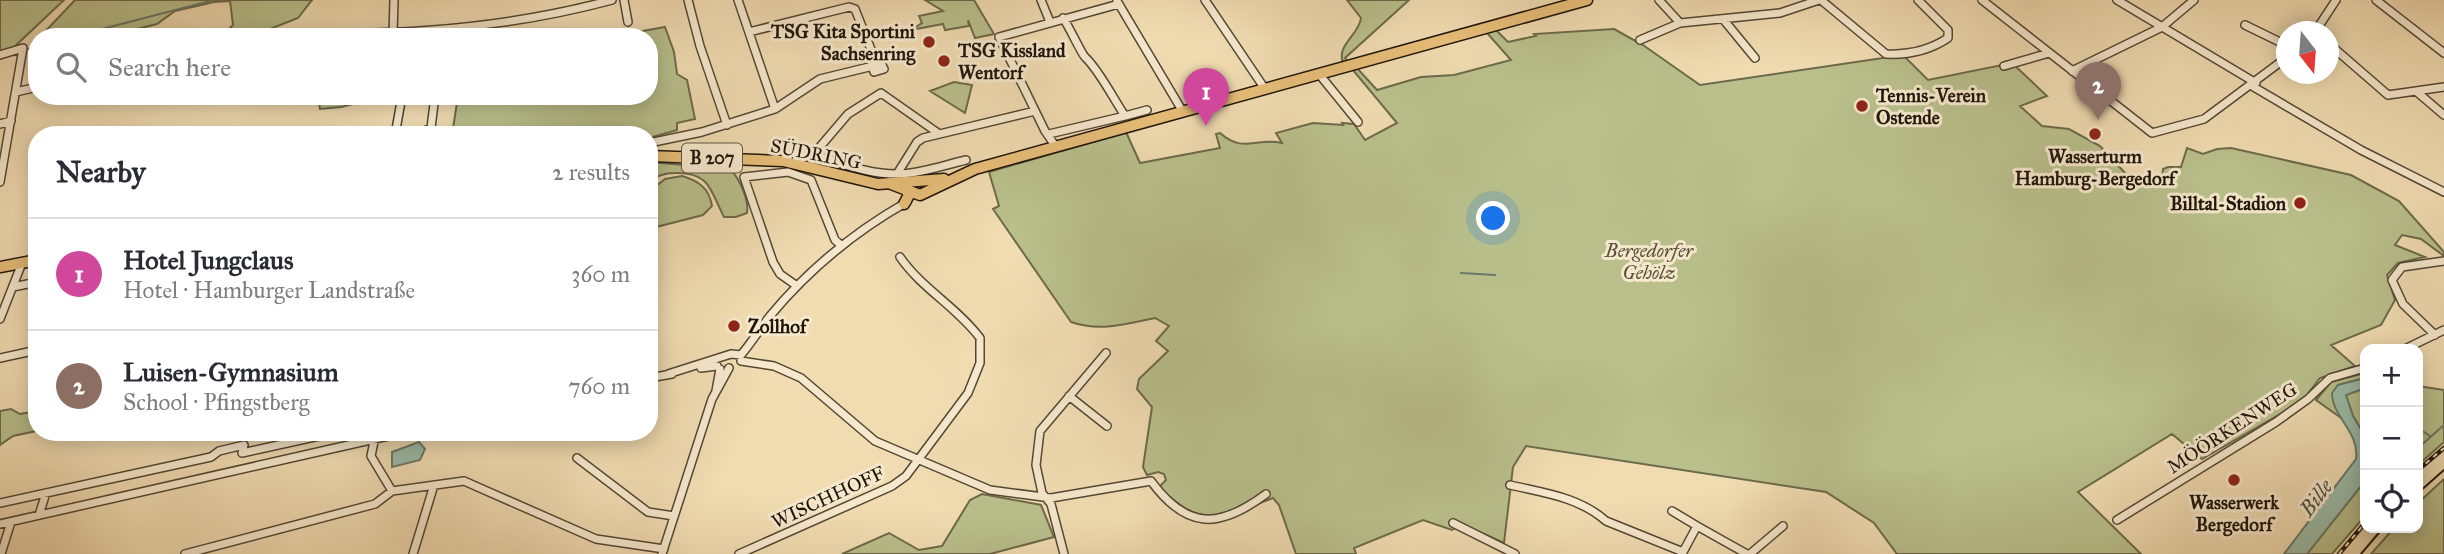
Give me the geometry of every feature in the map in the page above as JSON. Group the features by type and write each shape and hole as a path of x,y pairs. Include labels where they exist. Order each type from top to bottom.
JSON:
{"main road":[{"name":"B 207","path":"921,195 961,174 1587,0"},
{"name":"SÜDRING","path":"658,156 774,160 860,181 909,186 961,174"},
{"name":"SÜDRING","path":"909,186 921,195"},
{"path":"904,204 909,195 909,186"},
{"path":"0,267 28,262"}],"street":[{"path":"393,28 394,0"},
{"path":"474,28 612,0"},
{"path":"624,0 628,22"},
{"path":"688,0 700,46 727,125"},
{"path":"738,0 775,109"},
{"path":"1041,0 1050,22"},
{"path":"1205,0 1265,89"},
{"path":"1659,0 1680,23"},
{"path":"1640,40 1680,23 1780,13 1820,0 1886,54 1895,55 1926,48 1948,38 1948,30 1918,0"},
{"path":"1982,0 2147,131 2158,133 2204,119 2276,67"},
{"path":"2117,0 2361,149 2444,192"},
{"path":"2071,71 2162,27 2193,0"},
{"path":"2322,21 2336,0"},
{"path":"2376,0 2444,54"},
{"path":"1056,147 1045,131 999,37 1118,2 1183,112"},
{"path":"658,141 727,125 775,109 821,79 873,65 876,61 855,9 849,8 750,32"},
{"path":"1063,18 1075,35 1084,56 1091,60 1097,75 1125,116"},
{"path":"1723,19 1738,33 1741,43 1755,58"},
{"path":"2245,25 2276,40"},
{"path":"0,55 23,48 0,182"},
{"path":"2339,52 2389,95 2444,87"},
{"path":"2004,66 2049,53"},
{"path":"1319,74 1358,122"},
{"path":"16,92 28,89"},
{"path":"2417,92 2444,115"},
{"path":"938,133 881,93 848,114 813,155 866,170 897,174 913,173 966,160"},
{"path":"396,126 400,105"},
{"path":"430,126 434,105"},
{"path":"1049,134 1147,110"},
{"path":"897,174 917,142 938,133 1035,111"},
{"path":"0,124 11,121"},
{"path":"797,286 780,274 773,262 744,177 789,172 806,176 811,180 835,240 841,245"},
{"path":"658,376 721,365 739,357 797,286 841,245 874,221 921,195"},
{"name":"WISCHHOFF","path":"739,554 892,486 920,460 968,393 980,363 980,338 900,257"},
{"path":"2435,335 2407,311 2397,296 2392,280 2402,267 2444,261"},
{"path":"0,319 22,263"},
{"path":"13,287 28,284"},
{"path":"2416,344 2444,330"},
{"path":"0,358 28,352"},
{"path":"1064,554 1051,504 1042,493 1036,465 1040,431 1106,353"},
{"path":"721,365 739,357 774,366 801,378 820,391 846,419 875,441 990,490 1051,498 1151,481 1170,503 1185,515 1212,521 1241,514 1266,494"},
{"path":"185,554 375,504 392,491 464,481 596,539 663,552 716,391 721,365"},
{"name":"MÖÖRKENWEG","path":"2117,520 2276,422 2308,399 2330,378 2360,369"},
{"path":"1069,396 1107,426"},
{"path":"0,503 211,457 219,451 244,444 242,453 296,441"},
{"path":"0,524 353,441"},
{"path":"373,441 371,456 392,491"},
{"path":"577,458 648,512 674,516"},
{"path":"413,554 434,485"},
{"path":"1510,485 1597,511 1606,522 1683,552 1697,526"},
{"path":"39,515 46,493"},
{"path":"1672,511 1749,554 1783,526"},
{"path":"1,554 11,522"},
{"path":"1453,523 1515,554"}],"green space":[{"path":"0,0 64,0 34,28 28,28 28,34 12,49 0,53"},
{"path":"75,0 312,0 298,18 273,28 230,28 233,25 230,1 175,11 157,24 141,28 49,28"},
{"path":"925,0 974,0 994,34 975,38 968,20 969,26 945,30 943,24 911,30 922,23 919,16 943,11"},
{"path":"1347,0 1409,0 1345,58 1348,62 1343,63 1345,45 1361,18"},
{"path":"665,27 674,52 677,74 687,80 695,119 677,123 677,130 658,135 658,126 453,126 457,105 658,105 658,28"},
{"name":"Bergedorfer Gehölz","path":"1614,29 1643,45 1700,85 1903,55 1928,80 2012,63 2047,96 2020,106 2042,126 2069,129 2100,146 2126,174 2157,181 2158,186 2161,186 2163,169 2181,167 2187,148 2203,154 2231,148 2351,175 2399,201 2444,252 2444,256 2421,239 2402,235 2395,245 2425,257 2398,263 2387,275 2395,300 2381,325 2331,345 2355,366 2320,378 2306,396 2282,413 2202,459 2172,434 2078,492 2141,554 1897,554 1874,523 1826,492 1526,446 1513,467 1504,543 1462,524 1452,530 1423,520 1354,548 1356,554 1296,554 1279,505 1273,498 1239,511 1212,516 1200,514 1187,509 1159,487 1166,480 1164,474 1158,472 1147,475 1143,467 1152,407 1137,389 1139,379 1168,351 1156,341 1169,326 1155,318 1103,327 1071,322 993,209 999,206 989,172 1126,132 1140,163 1220,148 1216,134 1220,133 1236,143 1282,143 1276,133 1313,123 1354,124 1365,140 1397,123 1352,69 1357,68 1377,90 1421,77 1454,75 1511,60 1487,33 1496,30 1508,42 1536,36 1534,34"},
{"path":"954,82 972,85 965,113 930,91"},
{"path":"319,105 349,105 341,107 320,109"},
{"path":"658,163 730,169 743,190 747,213 724,217 712,191 702,179 687,173 658,176"},
{"path":"682,176 693,180 708,194 712,206 703,215 658,226 658,184 665,179"},
{"path":"2360,374 2360,379 2338,385 2335,390 2334,402 2344,420 2316,400 2331,382"},
{"path":"2423,387 2444,390 2444,442 2423,461"},
{"path":"2360,390 2360,428 2353,416 2346,395"},
{"path":"11,409 20,414 28,413 28,433 13,436 0,445 0,411"},
{"path":"2444,479 2444,554 2371,554 2390,533 2423,533 2423,498"},
{"path":"2360,487 2360,522 2332,554 2307,554"},
{"path":"982,494 1041,505 1054,537 990,554 842,554 889,533 919,550 942,546 970,500"}],"shaded area":[{"path":"2360,379 2360,390 2346,395 2360,428 2360,487 2307,554 2284,554 2356,459 2354,441 2333,402 2332,393 2338,385"},
{"path":"419,442 425,449 420,460 392,467 392,452"}],"waterway":[{"path":"106,28 214,0"},
{"path":"1461,273 1495,275"},
{"path":"2423,444 2444,425"},
{"path":"2423,431 2430,436"}],"tram line":[{"path":"2423,489 2444,470"},
{"path":"2361,554 2379,533"}],"railway":[{"path":"2423,466 2444,448"},
{"path":"2339,554 2360,529"}],"place":[{"name":"TSG Kita Sportini Sachsenring","path":"929,42"},
{"name":"TSG Kissland Wentorf","path":"944,61"},
{"name":"Tennis-Verein Ostende","path":"1862,106"},
{"name":"Luisen-Gymnasium","path":"2098,120"},
{"name":"Hotel Jungclaus","path":"1206,126"},
{"name":"Wasserturm Hamburg-Bergedorf","path":"2095,134"},
{"name":"Billtal-Stadion","path":"2300,203"},
{"name":"Zollhof","path":"734,326"},
{"name":"Wasserwerk Bergedorf","path":"2234,480"}],"water label":[{"name":"Bille","path":"2316,498"}]}
